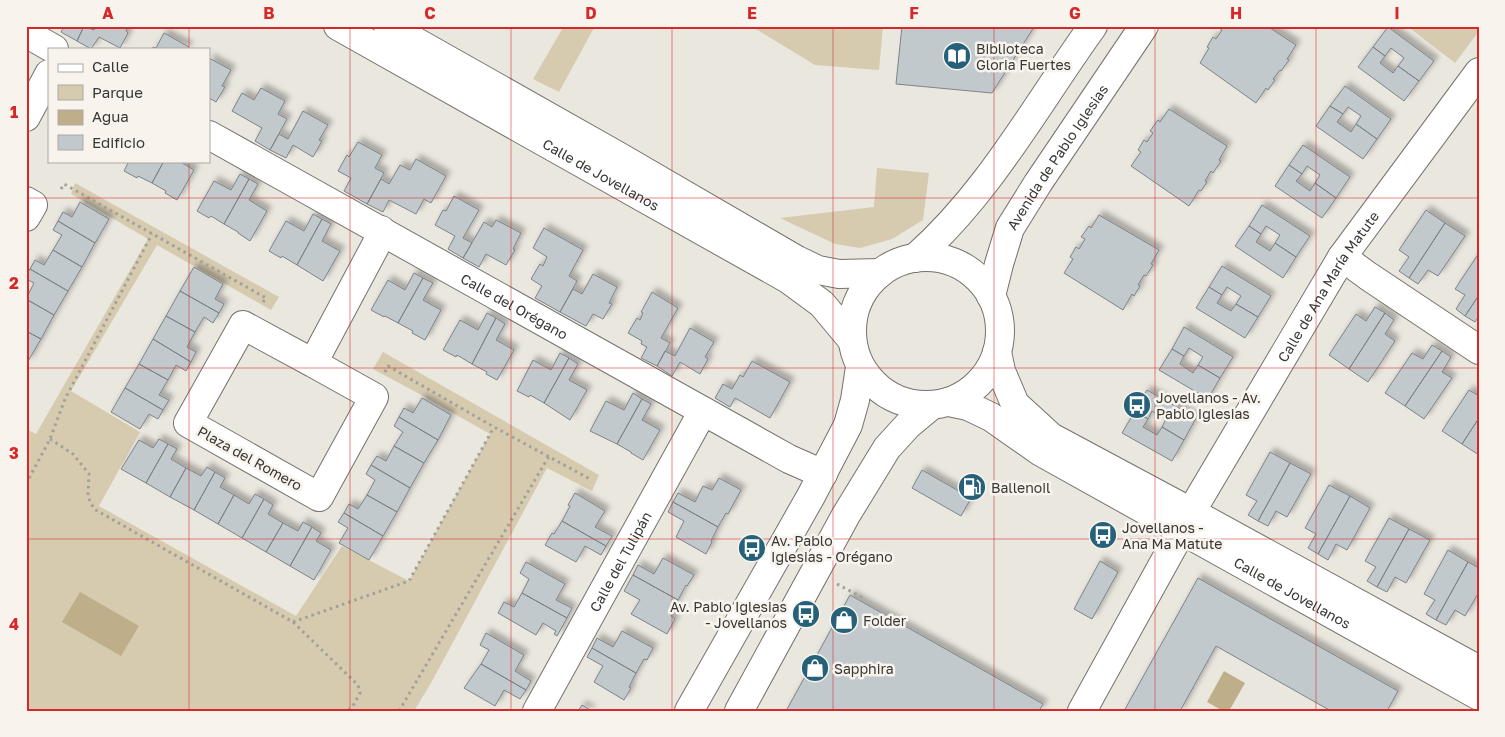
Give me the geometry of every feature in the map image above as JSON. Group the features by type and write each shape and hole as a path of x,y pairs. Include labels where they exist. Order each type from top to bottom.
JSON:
{"street":[{"name":"Calle de Jovellanos","path":"338,26 788,279 822,304 852,340"},
{"name":"Calle de Jovellanos","path":"388,26 798,260 818,270 839,274 880,273"},
{"path":"915,258 937,238 971,201 1092,26"},
{"name":"Avenida de Pablo Iglesias","path":"991,296 1010,228 1038,183 1144,26"},
{"path":"26,33 52,48"},
{"name":"Calle de Ana María Matute","path":"1082,711 1187,521 1342,257 1479,72"},
{"path":"26,117 48,76"},
{"name":"Calle del Orégano","path":"210,136 789,459 823,474"},
{"path":"26,201 33,205 26,217"},
{"path":"313,363 377,243 381,230"},
{"path":"739,711 846,515 887,448 908,425 940,404 963,395 975,387 991,366 997,352 1000,334 998,315 991,296 980,281 968,270 943,259 931,257 904,260 880,273 865,291 856,308 852,340 860,367 875,384 896,398 913,404 940,404"},
{"path":"1342,257 1479,350"},
{"name":"Plaza del Romero","path":"243,324 313,363 374,398 319,497 188,423 243,324"},
{"name":"Calle de Jovellanos","path":"997,352 1001,371 1016,404 1051,437 1479,696"},
{"path":"689,711 823,474 848,425 855,400 860,367"},
{"name":"Calle de Jovellanos","path":"940,404 968,406 991,417 1041,452 1187,521 1479,670"},
{"name":"Calle del Tulipán","path":"537,711 703,411"}],"path":[{"path":"61,189 64,184 266,298 263,302"},
{"path":"26,484 50,439 65,399 152,234"},
{"path":"384,372 388,366 590,479"},
{"path":"293,622 409,581 494,427"},
{"path":"50,439 73,454 90,474 88,497 94,509 293,622 358,684 360,693 348,711"},
{"path":"399,711 549,456"},
{"path":"835,583 866,599"}],"green space":[{"path":"564,26 595,26 559,92 533,79"},
{"path":"751,26 883,26 879,70 815,65"},
{"path":"1407,26 1479,26 1479,31 1455,63"},
{"path":"877,168 929,173 923,220 892,239 860,248 835,244 780,218 874,207"},
{"path":"75,183 279,297 271,310 157,245 71,391 140,432 99,506 296,616 342,546 409,581 490,434 373,369 383,352 599,475 592,491 547,468 414,711 26,711 26,429 36,434 148,239 71,194"}],"water":[{"path":"80,592 139,626 121,656 62,622"},
{"path":"1224,671 1245,683 1229,711 1223,711 1207,702"}],"building":[{"path":"64,26 84,26 77,41 61,32"},
{"path":"84,26 94,30 96,26 128,26 126,31 128,33 120,48 99,37 92,48 77,41"},
{"name":"Biblioteca Gloria Fuertes","path":"902,26 1034,27 992,93 896,84"},
{"path":"1221,26 1267,26 1296,45 1287,59 1289,60 1273,79 1275,80 1268,90 1266,88 1256,103 1200,63 1213,37 1216,39 1222,30 1219,28"},
{"path":"1388,27 1434,61 1419,81 1398,66 1404,58 1391,48 1385,56 1373,47"},
{"path":"164,33 189,47 188,48 156,48"},
{"path":"1373,47 1385,56 1380,63 1393,73 1398,66 1419,81 1404,101 1358,67"},
{"path":"210,59 231,70 222,86 225,87 216,102 210,99"},
{"path":"1345,86 1391,119 1377,139 1356,124 1361,116 1348,107 1343,114 1330,106"},
{"path":"261,88 285,101 278,114 287,119 270,150 255,141 262,128 232,111 242,93 254,100"},
{"path":"1330,106 1343,114 1337,122 1351,132 1356,124 1377,139 1363,159 1316,126"},
{"path":"1169,109 1227,146 1219,160 1221,161 1213,173 1211,171 1205,181 1207,182 1201,191 1199,190 1189,206 1131,166 1141,152 1138,150 1144,140 1147,142 1153,133 1150,131 1158,120 1160,122"},
{"path":"303,111 328,125 319,140 322,141 313,157 293,145 286,158 270,150 279,134 288,139"},
{"path":"358,142 382,155 375,168 384,173 367,204 344,191 351,178 338,171 347,155 349,157"},
{"path":"1303,145 1350,177 1336,198 1315,183 1320,175 1307,166 1302,174 1289,165"},
{"path":"416,159 446,176 431,203 424,199 416,214 389,200 383,212 367,204 381,179 389,184 400,165 410,170"},
{"path":"128,162 163,162 152,183 124,171"},
{"path":"163,162 181,162 194,170 177,200 152,183"},
{"path":"1289,165 1302,174 1296,181 1310,191 1315,183 1336,198 1322,218 1275,186"},
{"path":"240,174 249,179 224,224 211,216 209,218 197,211 214,181 231,190"},
{"path":"249,179 258,184 249,200 267,211 250,241 224,224"},
{"path":"454,196 479,210 463,238 472,243 463,258 448,249 455,236 435,225 443,210 446,211"},
{"path":"80,202 109,219 95,243 58,221 63,212 72,217"},
{"path":"1262,205 1310,236 1296,257 1275,243 1280,235 1266,226 1261,234 1249,226"},
{"path":"1426,210 1445,223 1409,278 1399,271 1409,257 1399,250"},
{"path":"313,214 322,219 297,265 269,251 286,221 304,231"},
{"path":"1099,215 1159,250 1151,264 1153,265 1146,276 1144,275 1134,296 1132,294 1123,310 1064,273 1073,259 1070,257 1076,247 1079,249 1085,239 1081,237 1089,226 1091,228"},
{"path":"322,219 331,224 322,241 340,251 323,281 297,265"},
{"path":"496,220 521,233 513,249 515,250 506,265 486,254 479,267 463,258 484,222 492,227"},
{"path":"58,221 95,243 82,267 53,250 62,235 53,230"},
{"path":"1445,223 1465,236 1438,276 1428,270 1418,284 1409,278"},
{"path":"1249,226 1261,234 1256,242 1270,251 1275,243 1296,257 1283,278 1235,246"},
{"path":"544,228 583,250 569,276 577,281 560,312 535,298 542,286 531,279 540,264 543,266 547,257 533,248"},
{"path":"53,250 82,267 68,291 30,269 35,260 44,265"},
{"path":"1479,253 1479,295 1465,316 1456,309 1465,295 1455,289"},
{"path":"1222,266 1271,296 1258,317 1236,304 1241,296 1227,287 1222,295 1209,287"},
{"path":"194,267 223,284 215,299 224,304 219,313 180,291"},
{"path":"30,269 68,291 54,315 26,299 34,283 26,279"},
{"path":"414,273 423,278 398,323 371,310 388,280 405,290"},
{"path":"593,274 617,287 609,303 612,304 603,319 593,314 586,326 560,312 573,289 582,294"},
{"path":"423,278 433,283 423,300 441,310 425,340 398,323"},
{"path":"1209,287 1222,295 1217,303 1231,311 1236,304 1258,317 1245,338 1196,308"},
{"path":"180,291 219,313 213,323 204,317 195,332 166,316"},
{"path":"652,292 678,308 661,338 670,343 657,366 641,358 647,347 641,344 642,341 628,333 637,318 640,320 643,313 641,312"},
{"path":"1479,295 1479,316 1475,322 1465,316"},
{"path":"26,299 54,315 41,339 26,331"},
{"path":"1375,307 1385,313 1349,369 1329,355 1356,314 1366,321"},
{"path":"487,313 496,318 472,364 457,355 456,357 443,350 460,320 478,330"},
{"path":"1385,313 1394,320 1385,334 1395,341 1368,382 1349,369"},
{"path":"166,316 195,332 187,347 196,352 191,362 153,339"},
{"path":"496,318 505,324 496,340 514,350 497,380 472,364"},
{"path":"1184,327 1233,357 1220,378 1198,365 1203,357 1189,348 1184,356 1172,349"},
{"path":"690,328 714,342 705,357 708,359 700,374 680,362 672,376 657,366 665,351 675,356"},
{"path":"26,331 41,339 27,363 26,363"},
{"path":"153,339 191,362 186,371 176,365 168,380 139,364"},
{"path":"1432,345 1442,351 1405,406 1385,393 1412,353 1423,359"},
{"path":"1172,349 1184,356 1180,364 1193,373 1198,365 1220,378 1208,399 1159,370"},
{"path":"1442,351 1451,357 1442,372 1452,378 1424,419 1405,406"},
{"path":"560,353 569,358 544,403 530,395 529,397 517,391 533,360 551,370"},
{"path":"569,358 578,364 569,380 587,390 570,420 544,403"},
{"path":"752,361 790,382 770,418 735,398 730,407 715,398 723,384 732,389 740,375 743,377"},
{"path":"139,364 168,380 159,395 169,400 163,410 125,388"},
{"path":"125,388 163,410 158,419 149,414 140,429 111,412"},
{"path":"1147,390 1196,418 1184,440 1162,427 1166,419 1152,411 1148,419 1135,411"},
{"path":"1469,390 1479,396 1479,418 1462,444 1442,431"},
{"path":"633,393 642,399 617,444 590,431 606,401 624,410"},
{"path":"422,398 451,415 438,440 399,417 404,408 413,413"},
{"path":"642,399 651,404 642,420 660,430 643,460 617,444"},
{"path":"1135,411 1148,419 1143,427 1157,435 1162,427 1184,440 1172,461 1122,433"},
{"path":"399,417 438,440 424,463 394,446 403,432 394,426"},
{"path":"1479,418 1479,455 1462,444"},
{"path":"159,439 168,444 146,483 121,469 139,440 153,448"},
{"path":"168,444 177,449 171,459 186,468 170,497 146,483"},
{"path":"394,446 424,463 410,488 371,465 377,456 386,461"},
{"path":"1270,452 1290,463 1258,521 1248,515 1257,501 1246,495"},
{"path":"1290,463 1311,474 1287,517 1276,511 1268,526 1258,521"},
{"path":"371,465 410,488 397,512 367,495 375,480 366,474"},
{"path":"207,467 215,472 194,510 170,497 186,468 201,476"},
{"path":"922,470 971,498 961,516 912,488"},
{"path":"215,472 225,478 220,487 234,495 218,524 194,510"},
{"path":"719,478 741,490 728,514 726,513 718,527 673,502 678,493 695,502 703,486 712,490"},
{"path":"1329,485 1350,496 1318,554 1308,548 1316,534 1305,528"},
{"path":"575,493 605,511 595,527 612,536 606,546 562,521"},
{"path":"255,494 264,499 242,538 218,524 234,495 249,504"},
{"path":"367,495 397,512 383,536 344,513 349,504 358,509"},
{"path":"1350,496 1370,508 1347,550 1336,544 1328,560 1318,554"},
{"path":"264,499 273,505 268,514 283,523 266,552 242,538"},
{"path":"673,502 718,527 706,554 676,537 684,521 668,512"},
{"path":"344,513 383,536 369,560 339,543 348,528 338,522"},
{"path":"1389,518 1409,529 1377,587 1367,581 1376,567 1365,561"},
{"path":"562,521 606,546 601,555 585,546 576,562 545,545"},
{"path":"303,522 312,527 290,566 266,552 283,523 298,531"},
{"path":"312,527 321,533 316,541 331,550 314,580 290,566"},
{"path":"1409,529 1430,540 1406,583 1395,577 1387,592 1377,587"},
{"path":"1448,550 1468,562 1436,620 1426,614 1435,600 1424,594"},
{"path":"663,558 694,575 678,600 633,575 638,565 654,574"},
{"path":"1100,561 1118,572 1092,619 1074,609"},
{"path":"526,562 565,584 556,600 572,608 567,618 522,593 529,579 520,573"},
{"path":"1468,562 1479,568 1479,592 1465,616 1455,610 1446,625 1436,620"},
{"path":"633,575 678,600 670,614 675,619 667,634 631,614 640,600 624,591"},
{"path":"1198,578 1398,691 1387,711 1331,711 1216,646 1180,711 1124,711"},
{"path":"522,593 567,618 557,636 554,634 556,631 543,623 536,635 498,613 504,602 514,607"},
{"path":"850,595 1043,704 1039,711 786,711"},
{"path":"622,631 653,648 647,660 644,659 636,673 592,648 597,638 613,647"},
{"path":"486,633 524,655 515,671 531,681 526,690 481,664 489,650 480,645"},
{"path":"592,648 636,673 629,687 631,688 624,700 594,682 603,666 587,657"},
{"path":"481,664 526,690 520,699 504,690 495,706 464,688"},
{"path":"582,705 592,711 578,711"}],"place":[{"name":"Biblioteca Gloria Fuertes","path":"957,56"},
{"name":"Jovellanos - Av. Pablo Iglesias","path":"1137,405"},
{"name":"Ballenoil","path":"972,487"},
{"name":"Jovellanos - Ana Mª Matute","path":"1103,535"},
{"name":"Av. Pablo Iglesias - Orégano","path":"752,548"},
{"name":"Av. Pablo Iglesias - Jovellanos","path":"806,614"},
{"name":"Folder","path":"844,620"},
{"name":"Sapphira","path":"815,668"}]}
